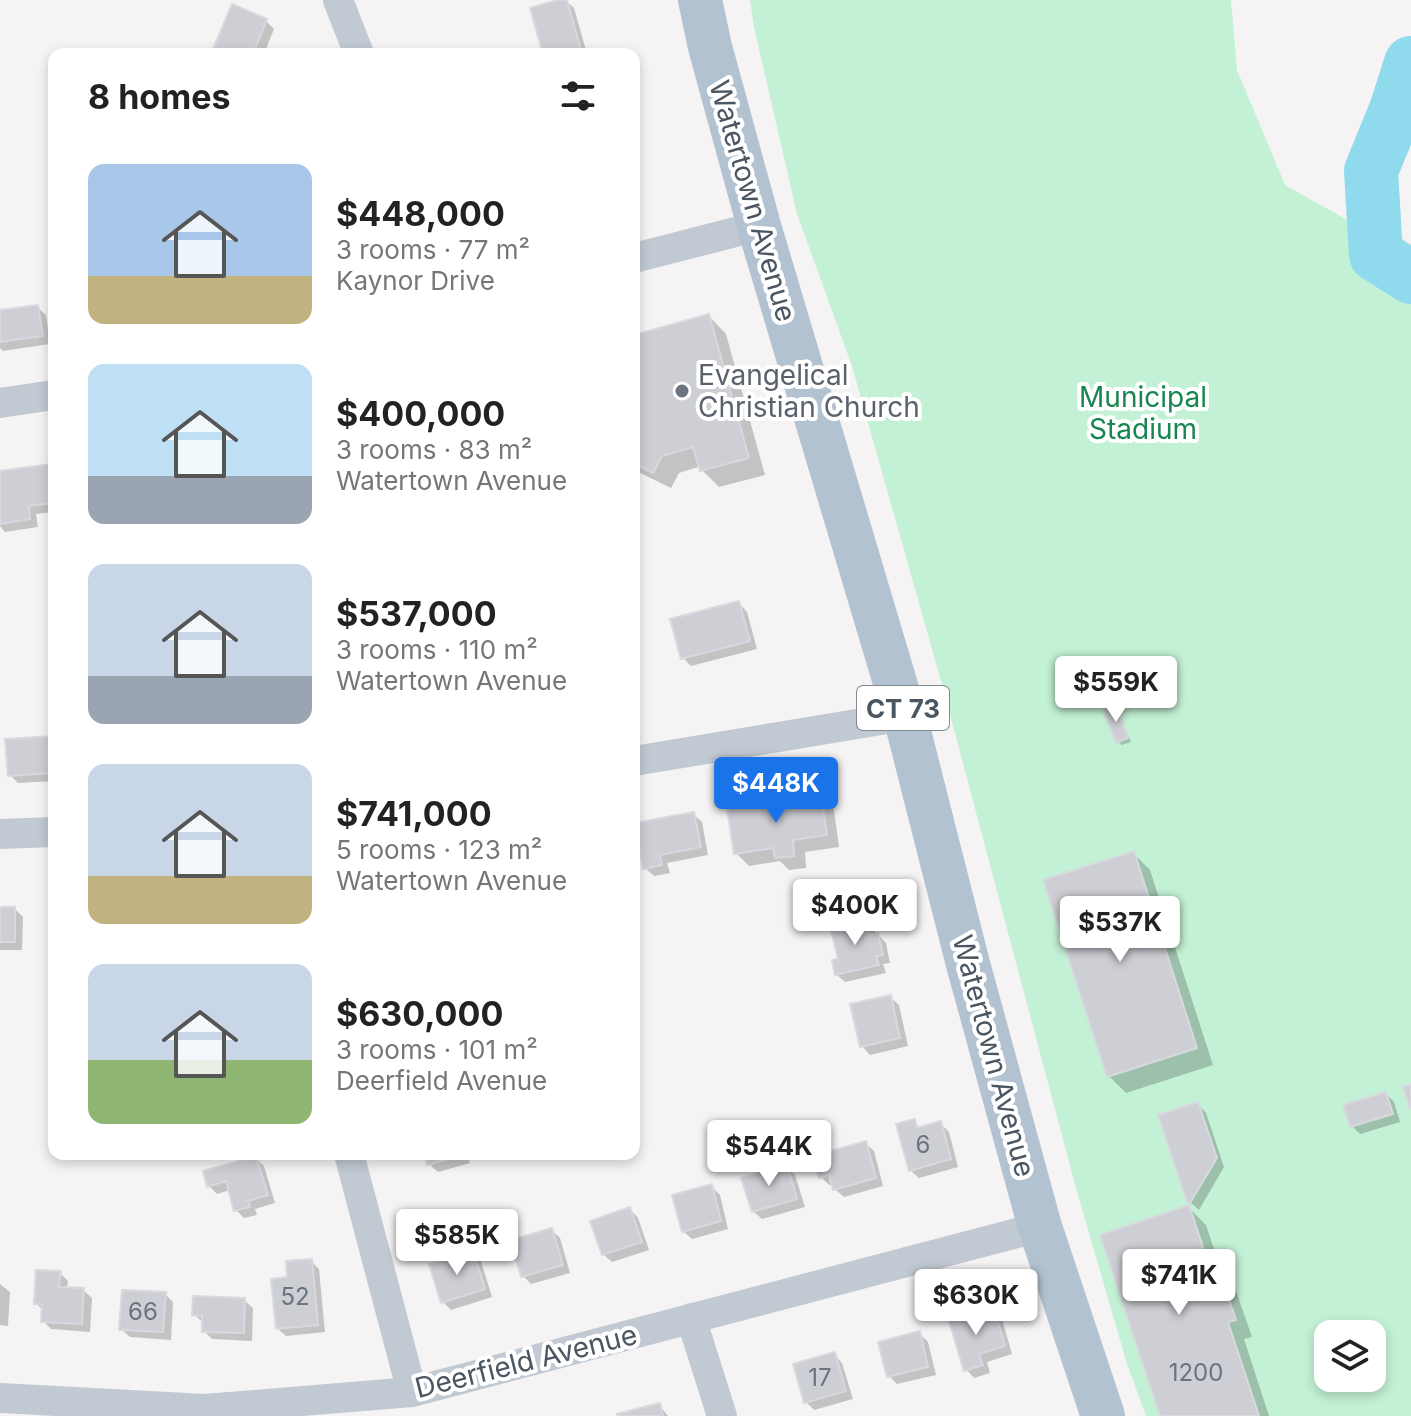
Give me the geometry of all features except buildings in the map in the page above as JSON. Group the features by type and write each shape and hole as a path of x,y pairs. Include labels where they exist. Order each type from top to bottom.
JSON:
{"main road":[{"name":"Watertown Avenue","path":"700,0 759,226 905,716 968,964 1040,1227 1103,1416"}],"street":[{"path":"338,0 357,48"},
{"path":"640,256 759,226"},
{"path":"0,403 48,396"},
{"path":"640,760 905,716"},
{"path":"0,834 48,832"},
{"path":"351,1160 412,1392"},
{"name":"Deerfield Avenue","path":"0,1398 205,1409 412,1392 1040,1227"},
{"path":"691,1318 722,1416"}],"green space":[{"name":"Municipal Stadium","path":"750,0 1231,0 1237,70 1285,185 1411,256 1411,1416 1146,1416 1127,1364 1076,1188 943,688 852,366 797,214"}],"waterway":[{"path":"1411,63 1371,171 1376,255 1411,277"},
{"path":"1396,110 1411,114"}],"place":[{"name":"Evangelical Christian Church","path":"682,391"}]}
